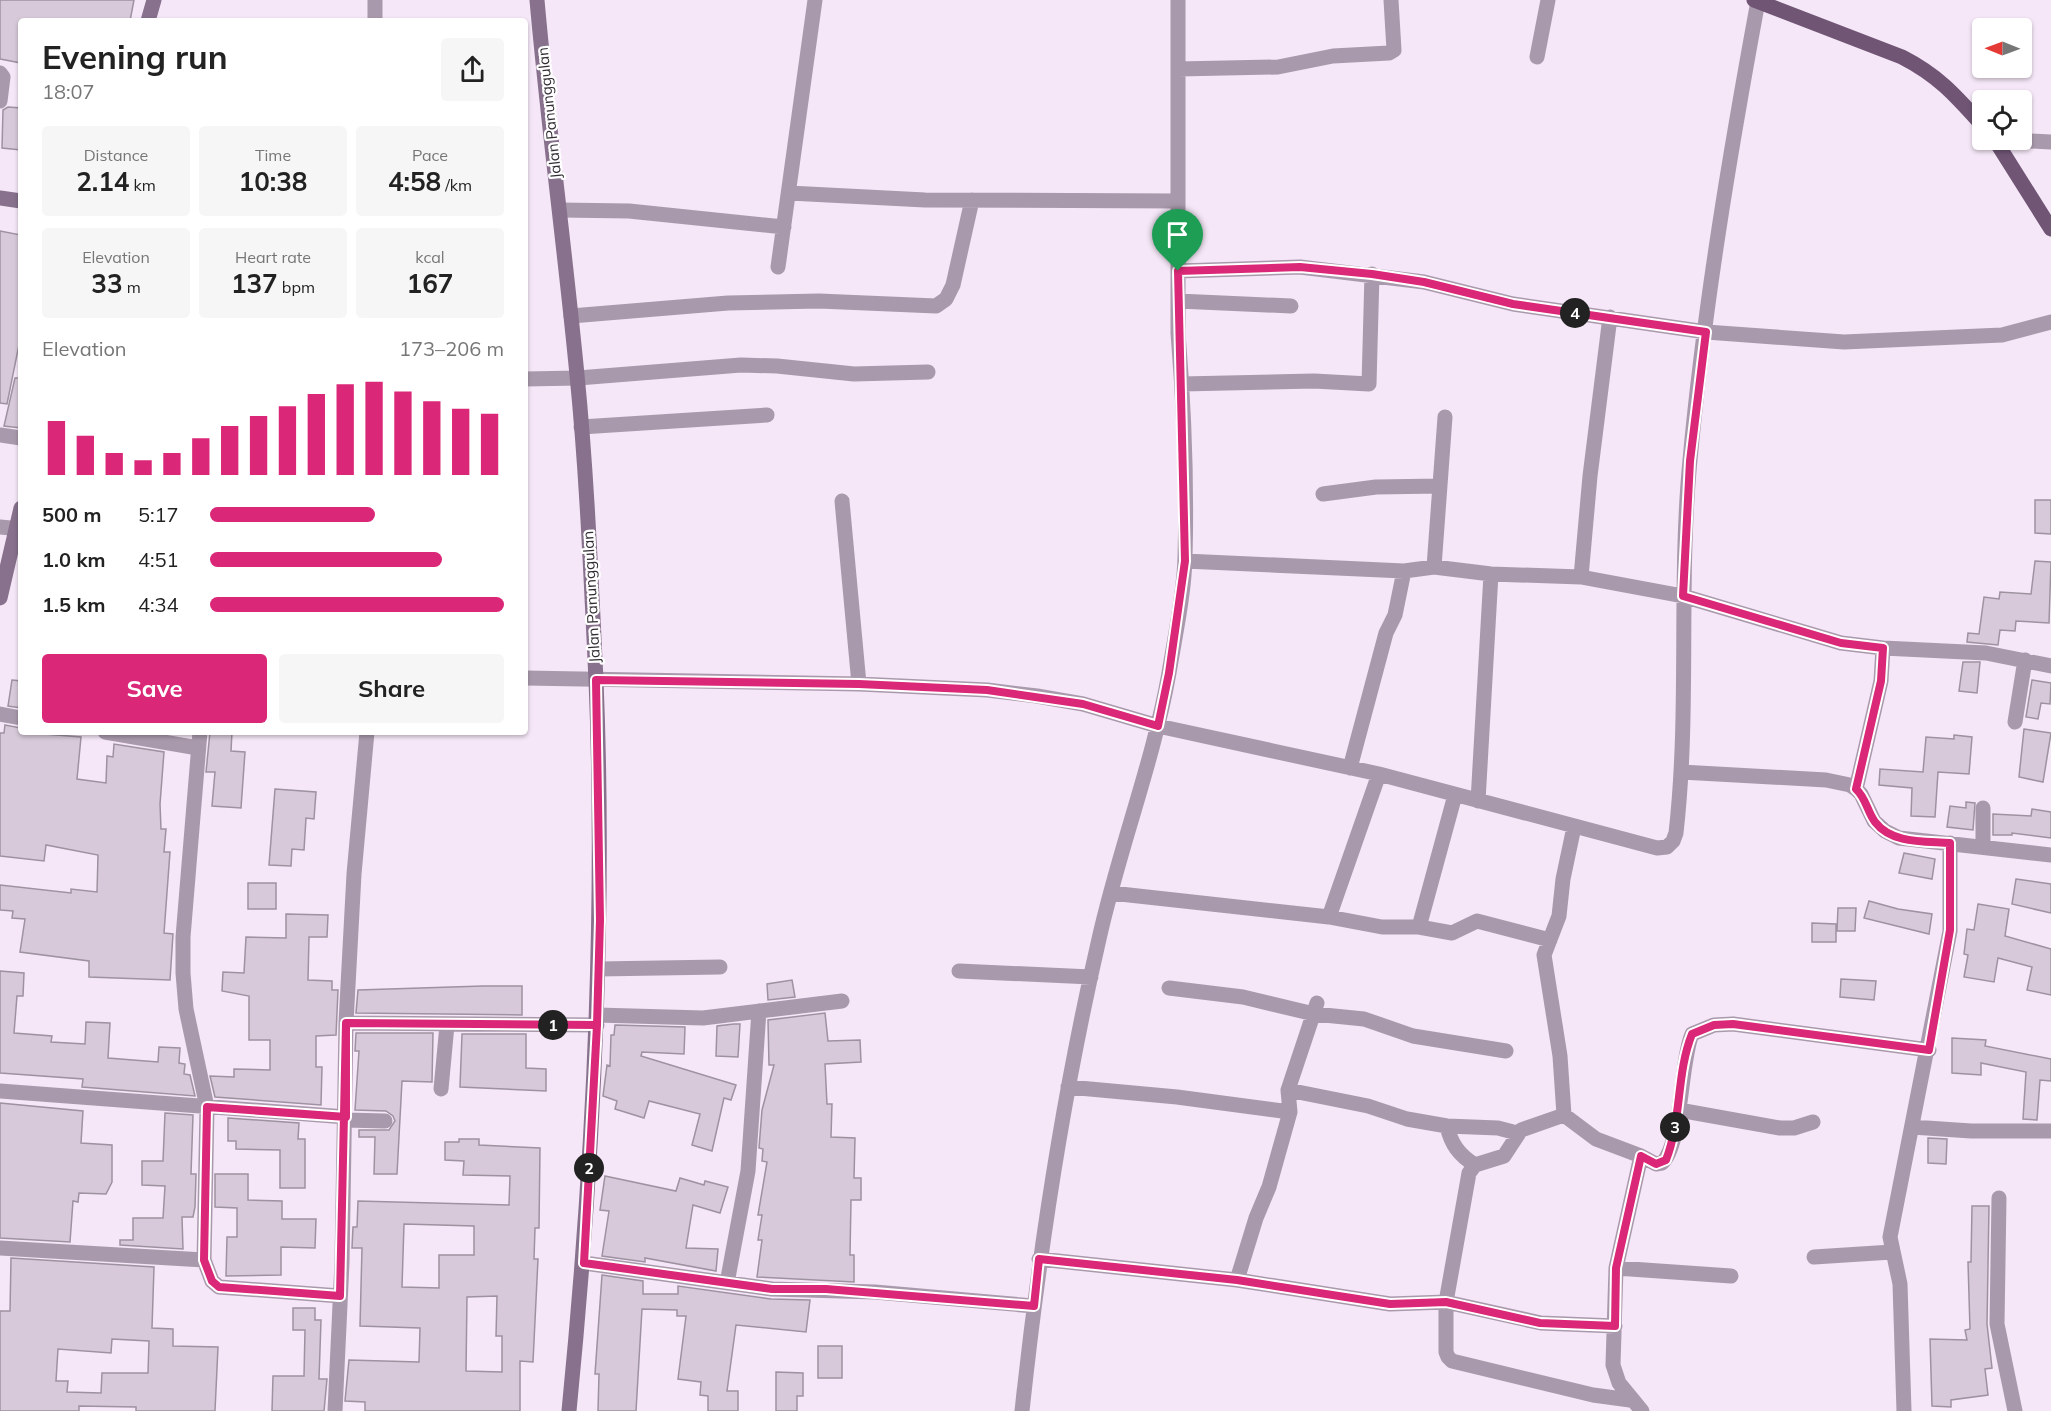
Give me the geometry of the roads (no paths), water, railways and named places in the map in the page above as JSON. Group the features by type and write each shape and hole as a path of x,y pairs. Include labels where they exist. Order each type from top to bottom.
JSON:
{"main road":[{"path":"149,18 154,0"},
{"name":"Jalan Panunggulan","path":"537,0 578,378 596,680 600,818 597,1020 584,1263 569,1411"},
{"path":"1756,1 1902,57 1923,68 1955,94 1972,113"},
{"path":"2001,150 2051,229"},
{"path":"0,198 18,201"},
{"path":"0,598 18,532"}],"street":[{"path":"375,0 375,18"},
{"path":"778,267 815,0"},
{"path":"1023,1411 1039,1259 1068,1088 1111,893 1158,726 1169,673 1185,561 1178,301 1178,0"},
{"path":"1178,69 1278,67 1333,56 1389,53 1394,50 1395,41 1391,0"},
{"path":"1537,57 1548,0"},
{"path":"528,678 859,684 987,690 1037,696 1083,704 1158,726 1379,774 1574,827 1657,848 1667,847 1673,841 1676,833 1681,772 1683,596 1690,461 1706,332 1756,1"},
{"path":"0,73 3,77 0,101"},
{"path":"2032,141 2051,142"},
{"path":"789,193 972,200 1178,201"},
{"path":"571,316 728,303 819,301 936,306 946,299 953,285 972,200"},
{"path":"560,210 629,211 784,227"},
{"path":"1178,271 1300,267 1372,274 1424,282 1513,304 1706,332 1844,342 2002,335 2051,322"},
{"path":"1182,384 1314,381 1369,384 1372,274"},
{"path":"1178,301 1291,306"},
{"path":"1581,577 1590,476 1610,317"},
{"path":"528,379 578,378 741,365 777,366 854,374 928,372"},
{"path":"581,427 767,415"},
{"path":"1434,567 1445,417"},
{"path":"0,435 18,438"},
{"path":"1323,494 1376,486 1440,486"},
{"path":"842,501 859,684"},
{"path":"0,527 18,528"},
{"path":"1185,561 1404,571 1434,567 1491,574 1581,577 1683,596 1830,640 1883,648 1986,653 2051,666"},
{"path":"1350,768 1386,633 1395,615 1404,571"},
{"path":"1478,801 1491,574"},
{"path":"1856,789 1881,681 1883,648"},
{"path":"2014,722 2025,660"},
{"path":"0,714 18,717"},
{"path":"122,735 198,748"},
{"path":"200,735 183,937 183,973 186,1009 207,1107 204,1260 212,1281 219,1287 340,1296"},
{"path":"335,1411 346,1119 346,1023 354,874 367,735"},
{"path":"1681,772 1826,780 1850,785 1862,794 1874,821 1885,831 1899,838 2051,855"},
{"path":"1329,918 1379,774"},
{"path":"1419,927 1455,795"},
{"path":"1983,808 1983,848"},
{"path":"1574,827 1563,879 1560,910 1544,955 1557,1035 1564,1115 1596,1139 1656,1164 1666,1160 1678,1110 1687,1047 1692,1034 1714,1025 1733,1024 1929,1050"},
{"path":"1904,1411 1901,1291 1890,1237 1929,1050 1950,930 1950,843"},
{"path":"1111,893 1329,918 1382,927 1419,927 1456,933 1471,922 1477,921 1550,940"},
{"path":"598,969 720,967"},
{"path":"959,971 1091,977"},
{"path":"1169,988 1315,1008 1364,1019 1413,1036 1506,1051"},
{"path":"346,1023 447,1025 703,1018 842,1001"},
{"path":"1237,1280 1256,1218 1269,1187 1290,1112 1288,1090 1315,1008"},
{"path":"727,1283 748,1171 759,1011"},
{"path":"441,1089 447,1025"},
{"path":"1068,1088 1290,1112"},
{"path":"1288,1090 1447,1126 1498,1128 1517,1133"},
{"path":"0,1091 385,1121"},
{"path":"1678,1110 1780,1128 1794,1128 1813,1122"},
{"path":"1447,1126 1453,1145 1465,1159 1475,1164 1504,1156 1517,1133 1529,1125 1564,1115"},
{"path":"1912,1127 2051,1131"},
{"path":"1641,1156 1616,1268 1613,1365 1619,1383 1630,1400 1642,1411"},
{"path":"1475,1164 1467,1181 1446,1302 1446,1352 1449,1359 1593,1395 1630,1400"},
{"path":"1999,1198 1997,1323 2015,1411"},
{"path":"0,1248 204,1260"},
{"path":"1814,1257 1892,1252"},
{"path":"1039,1259 1237,1280 1390,1304 1446,1302 1540,1323 1615,1326"},
{"path":"584,1263 772,1289 845,1290 1034,1306"},
{"path":"1616,1268 1731,1276"}]}
